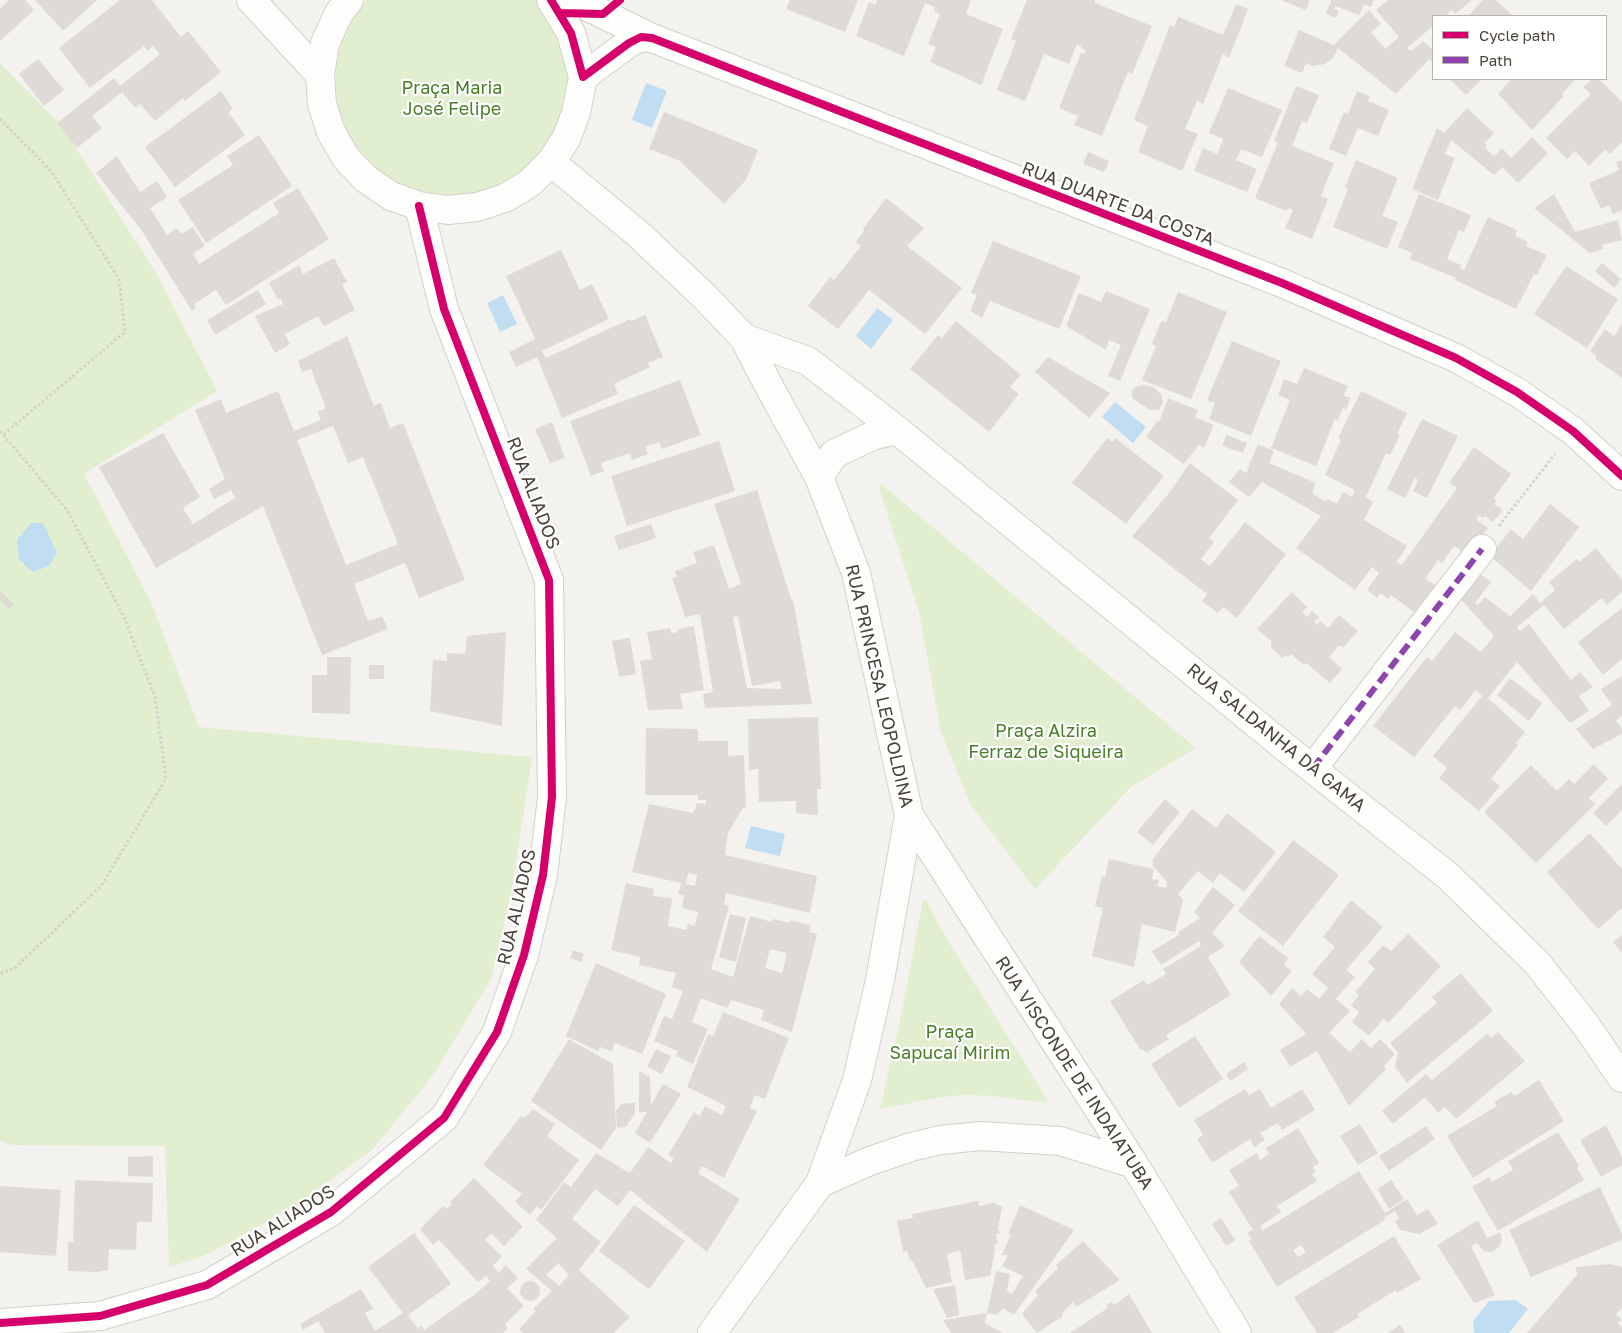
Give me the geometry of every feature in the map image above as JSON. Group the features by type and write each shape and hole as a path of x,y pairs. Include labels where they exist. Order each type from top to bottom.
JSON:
{"street":[{"path":"251,0 320,75"},
{"path":"349,0 339,13 325,43 320,75 322,104 331,132 346,158 366,179 391,196 419,206 448,210 477,207 505,198 530,183 551,162 566,139 576,113 583,77 571,33 551,0"},
{"name":"RUA DUARTE DA COSTA","path":"574,0 652,38 1291,287 1456,358 1518,392 1573,431 1622,476"},
{"path":"583,77 629,43 641,37 652,38"},
{"name":"RUA PRINCESA LEOPOLDINA","path":"551,162 637,232 704,296 744,338 770,390 819,476 856,573 909,815 880,980 857,1080 820,1183 712,1333"},
{"name":"RUA ALIADOS","path":"0,1324 100,1316 207,1285 331,1212 444,1118 497,1032 524,956 544,866 552,797 549,580 444,309 419,206"},
{"name":"RUA SALDANHA DA GAMA","path":"744,338 808,361 897,430 1312,768 1448,876 1536,962 1585,1024 1622,1078"},
{"path":"819,476 834,454 872,436 897,430"},
{"path":"1312,768 1482,549"},
{"name":"RUA VISCONDE DE INDAIATUBA","path":"909,815 1134,1164 1237,1333"},
{"path":"820,1183 870,1161 911,1146 940,1140 981,1136 1060,1142 1134,1164"}],"path":[{"path":"0,119 50,171 119,279 125,332 3,435"},
{"path":"0,431 67,510 123,615 155,697 166,778 101,886 16,966 0,974"},
{"path":"1482,549 1573,431"}],"green space":[{"name":"Praça Maria José Felipe","path":"366,0 540,0 563,35 571,73 566,112 550,147 522,175 487,192 449,197 410,190 377,170 351,141 337,105 335,66 345,29"},
{"path":"0,63 62,126 156,273 217,391 84,474 151,602 199,727 532,757 512,889 491,979 434,1074 373,1149 289,1210 201,1257 169,1267 165,1146 13,1145 0,1141"},
{"name":"Praça Alzira Ferraz de Siqueira","path":"880,483 1196,748 1131,787 1035,889 970,804 941,732 919,612 879,488"},
{"name":"Praça Sapucaí Mirim","path":"926,900 945,936 1047,1099 1047,1103 967,1095 942,1097 880,1109 900,1021 923,901"}],"water":[{"path":"646,83 667,91 652,128 632,120"},
{"path":"503,295 517,324 500,332 487,303"},
{"path":"877,308 893,320 871,349 856,336"},
{"path":"1115,402 1146,427 1133,443 1102,417"},
{"path":"31,523 43,523 57,553 49,566 32,572 19,559 17,540"},
{"path":"751,826 785,834 780,856 745,848"},
{"path":"1516,1300 1528,1309 1509,1333 1474,1333 1473,1321 1489,1301"}],"building":[{"path":"9,0 25,0 34,10 0,41 0,9"},
{"path":"35,0 97,0 63,31"},
{"path":"120,0 152,0 181,37 188,31 221,72 185,101 183,98 155,121 140,104 135,108 122,92 92,116 102,128 77,148 57,123 114,78 120,86 160,54 153,46 148,51 144,46 90,88 59,48"},
{"path":"790,0 858,0 845,32 786,9"},
{"path":"877,0 971,0 966,14 1003,29 981,85 930,62 936,47 928,44 940,14 934,11 935,7 925,3 904,56 856,36 869,2 876,5"},
{"path":"1027,0 1095,0 1095,3 1152,26 1132,74 1128,72 1102,136 1074,125 1078,116 1059,108 1081,53 1084,54 1086,50 1077,44 1069,64 1044,54 1025,101 997,90 1016,41 1011,39"},
{"path":"1281,0 1310,0 1306,10"},
{"path":"1331,0 1374,0 1371,7 1364,4 1359,15 1335,6 1334,9 1339,11 1336,18 1326,14"},
{"path":"1388,0 1472,0 1455,14 1452,10 1446,15 1432,15 1432,27 1407,48 1411,51 1423,41 1432,49 1432,62 1429,59 1396,94 1338,48 1333,58 1325,64 1313,66 1306,63 1302,73 1284,66 1299,30 1334,45 1369,10 1381,24 1371,32 1385,49 1399,37 1376,10"},
{"path":"1483,0 1496,0 1512,15 1469,15"},
{"path":"1236,4 1248,9 1229,58 1223,54 1203,104 1197,101 1185,129 1198,134 1182,171 1138,152 1148,126 1134,120 1170,25 1174,27 1178,17 1223,35"},
{"path":"38,59 64,90 44,106 19,74"},
{"path":"1450,80 1481,80 1466,95"},
{"path":"1511,80 1575,80 1562,94 1564,96 1532,130 1498,94"},
{"path":"1591,80 1600,80 1622,102 1622,142 1610,154 1605,150 1589,166 1575,151 1567,159 1546,138 1591,94 1583,87"},
{"path":"1296,86 1319,95 1307,123 1302,121 1292,146 1334,163 1321,196 1328,199 1312,239 1285,228 1293,210 1288,208 1286,211 1255,198 1278,142 1274,141"},
{"path":"1228,88 1282,110 1262,157 1241,149 1236,160 1257,169 1247,192 1194,171 1203,148 1217,154 1223,139 1209,133"},
{"path":"221,91 233,109 228,112 245,135 175,187 145,147"},
{"path":"1357,91 1370,96 1368,101 1389,110 1378,136 1358,128 1346,156 1329,149 1344,112 1348,114"},
{"path":"1467,108 1494,133 1485,143 1487,145 1485,148 1494,156 1502,148 1511,158 1532,137 1548,153 1518,183 1502,167 1494,175 1451,140 1445,154 1455,158 1438,200 1412,189 1437,128 1444,133"},
{"path":"664,112 758,150 746,180 724,204 680,161 649,149"},
{"path":"259,135 292,186 206,243 178,200 233,165 227,156"},
{"path":"1088,152 1109,161 1104,172 1083,164"},
{"path":"117,156 140,192 157,181 167,197 150,208 167,235 177,228 181,234 193,227 205,246 193,254 199,264 279,213 273,203 298,188 329,239 226,305 216,290 194,304 196,308 192,311 142,231 96,173"},
{"path":"1356,160 1398,178 1382,216 1398,222 1387,249 1333,227 1348,189 1345,188"},
{"path":"1622,160 1622,210 1613,214 1609,205 1601,209 1589,183 1619,170 1616,162"},
{"path":"1419,194 1471,215 1464,232 1459,230 1447,259 1461,265 1460,268 1464,270 1488,217 1517,230 1515,236 1528,242 1526,246 1547,255 1537,275 1534,274 1516,309 1455,280 1456,278 1410,259 1412,253 1398,247"},
{"path":"1554,194 1575,232 1618,220 1622,240 1602,245 1603,249 1590,253 1534,208"},
{"path":"886,198 924,228 907,246 962,288 925,334 869,290 838,329 808,306 830,277 834,280 861,246 856,242 864,231 863,229"},
{"path":"993,241 1081,276 1059,329 990,301 982,318 970,311 977,295 971,293"},
{"path":"561,250 580,290 592,284 609,319 542,351 546,358 630,319 631,321 645,315 663,357 648,363 650,367 614,384 618,394 562,418 537,357 516,367 509,352 535,339 506,276"},
{"path":"334,258 347,282 342,284 355,310 324,326 318,316 285,334 290,344 275,353 255,316 283,304 281,298 278,300 269,283 299,265 303,274"},
{"path":"1602,263 1621,279 1614,288 1595,271"},
{"path":"1566,266 1618,299 1587,348 1534,314"},
{"path":"258,290 266,304 215,335 207,320"},
{"path":"1106,291 1150,309 1120,381 1108,376 1121,345 1109,340 1106,350 1066,326 1079,293 1101,302"},
{"path":"1178,292 1227,312 1191,399 1142,380 1156,346 1152,344 1161,321 1166,322"},
{"path":"956,321 1021,375 1010,387 1019,394 989,432 910,369 938,335 942,338"},
{"path":"1622,324 1622,378 1595,359 1597,356 1590,351 1605,329 1614,336"},
{"path":"347,336 374,406 381,403 390,428 403,423 465,580 419,598 405,563 354,584 368,621 382,616 388,629 322,655 263,506 156,568 99,467 163,433 200,497 183,508 193,524 235,498 231,490 214,499 209,489 225,479 195,410 221,399 226,413 278,391 294,431 321,420 318,412 326,408 311,369 302,372 298,361","holes":["333,426 348,463 363,457 398,544 346,565 297,440"]},
{"path":"1232,341 1281,361 1251,436 1209,419 1215,403 1207,400"},
{"path":"1048,357 1110,393 1089,418 1035,372"},
{"path":"1304,368 1348,386 1344,396 1351,398 1346,410 1343,408 1338,420 1335,419 1316,466 1271,448 1290,400 1278,395 1284,379 1297,384"},
{"path":"680,380 701,435 662,449 659,442 645,447 648,454 632,460 630,453 601,463 604,471 591,476 570,421"},
{"path":"1142,385 1153,387 1161,394 1163,403 1159,410 1150,410 1132,398 1132,391 1135,387"},
{"path":"1361,391 1407,413 1397,434 1400,435 1390,455 1386,453 1366,497 1373,502 1364,520 1407,546 1397,562 1402,565 1457,488 1449,483 1474,447 1511,474 1494,498 1497,501 1494,504 1503,510 1493,522 1485,516 1483,518 1479,515 1476,519 1488,528 1467,555 1454,546 1442,563 1438,560 1425,579 1440,588 1418,615 1391,595 1388,599 1381,593 1377,598 1367,590 1379,573 1372,567 1355,590 1296,548 1321,516 1262,482 1249,497 1229,482 1240,469 1246,473 1258,444 1274,451 1269,463 1316,483 1312,493 1326,502 1328,499 1337,504 1343,492 1352,497 1355,490 1325,475 1341,440 1338,438"},
{"path":"1168,398 1198,410 1195,417 1214,425 1204,448 1199,445 1184,464 1146,437 1157,421 1159,422"},
{"path":"1422,419 1458,436 1427,498 1413,491 1418,480 1415,478 1405,498 1387,489"},
{"path":"552,422 565,458 550,463 535,429"},
{"path":"1227,435 1247,443 1243,453 1222,446"},
{"path":"1107,438 1112,442 1115,438 1164,476 1126,524 1072,483"},
{"path":"719,441 735,491 627,526 611,476"},
{"path":"1190,463 1238,500 1209,538 1214,542 1201,559 1210,566 1245,522 1286,554 1237,618 1223,607 1218,613 1202,601 1207,594 1132,536 1166,497"},
{"path":"757,490 791,599 793,599 812,704 705,708 703,694 713,692 700,614 685,617 672,578 677,577 675,571 697,563 693,552 714,545 729,589 741,584 714,504","holes":["738,616 752,686 780,681 782,689 747,688 733,617"]},
{"path":"1550,504 1579,527 1531,591 1490,556 1511,529 1523,539"},
{"path":"651,524 656,538 619,550 614,536"},
{"path":"1596,548 1622,580 1622,592 1607,605 1602,598 1564,629 1544,605 1517,627 1520,631 1529,624 1571,680 1580,672 1593,687 1579,696 1589,711 1570,723 1517,662 1488,698 1525,732 1516,743 1518,745 1491,779 1500,786 1479,811 1439,778 1447,768 1433,756 1482,696 1476,690 1460,710 1455,706 1414,757 1373,726 1427,657 1432,661 1455,632 1481,652 1494,636 1458,596 1477,572 1491,582 1475,603 1478,605 1485,597 1510,616 1533,594 1540,603 1555,590 1549,582 1577,559 1579,562"},
{"path":"0,590 14,605 9,609 0,599"},
{"path":"1292,592 1307,607 1302,612 1307,617 1312,611 1319,617 1314,622 1317,625 1320,621 1328,628 1339,615 1358,631 1343,648 1339,645 1329,657 1342,669 1330,683 1306,663 1304,665 1291,654 1288,657 1285,655 1282,658 1271,647 1271,641 1257,629"},
{"path":"1622,608 1622,659 1603,675 1578,642"},
{"path":"694,626 704,690 680,694 683,709 648,710 640,661 652,659 647,632 670,628 671,633 678,632 678,629"},
{"path":"506,632 502,726 430,711 433,660 447,661 447,653 465,654 467,636"},
{"path":"630,638 636,674 619,677 612,641"},
{"path":"327,657 351,657 350,714 312,713 312,675 327,675"},
{"path":"369,665 384,665 384,679 369,679"},
{"path":"1622,676 1622,716 1616,720 1622,729 1622,734 1593,749 1576,729 1612,705 1601,689"},
{"path":"1510,678 1542,703 1529,721 1497,695"},
{"path":"818,717 821,789 817,789 818,815 796,813 796,801 759,802 758,769 749,770 748,719"},
{"path":"646,728 698,729 698,741 728,741 728,756 744,755 746,808 743,808 728,833 725,855 817,876 810,913 726,893 724,905 729,906 711,969 733,977 750,916 772,922 773,919 790,923 790,920 810,925 809,932 817,934 792,1032 761,1020 764,1010 731,1000 727,1008 701,998 692,1022 708,1029 693,1064 676,1056 678,1051 654,1041 664,1016 672,1019 683,991 672,987 676,973 639,965 640,957 611,950 626,883 654,889 653,896 672,898 668,926 686,930 688,924 695,926 698,912 682,908 684,896 678,894 681,883 632,872 649,804 693,813 697,803 706,804 706,800 698,800 698,795 645,795","holes":["688,873 697,875 695,886 686,884","770,949 787,953 782,973 765,968"]},
{"path":"1594,764 1608,779 1589,798 1595,804 1536,863 1484,812 1531,765 1557,791 1569,779 1574,784"},
{"path":"1622,784 1622,810 1606,826 1593,813"},
{"path":"1165,799 1180,812 1153,845 1137,832"},
{"path":"1192,809 1216,828 1227,813 1276,852 1244,892 1220,873 1213,883 1198,871 1178,894 1183,900 1175,932 1142,924 1134,967 1092,956 1103,908 1095,906 1102,876 1105,877 1109,859 1154,869 1152,879 1159,880 1157,886 1166,888 1167,882 1152,865 1154,862 1152,860"},
{"path":"1590,833 1622,869 1622,908 1598,929 1547,872"},
{"path":"1293,840 1339,875 1283,946 1238,911"},
{"path":"1213,887 1235,905 1212,933 1225,946 1208,957 1231,995 1166,1035 1169,1039 1146,1053 1143,1049 1141,1051 1110,1001 1144,980 1147,985 1166,974 1163,969 1201,946 1199,941 1161,965 1152,951 1179,935 1178,932 1200,918 1194,912"},
{"path":"1351,900 1383,927 1346,970 1355,977 1336,999 1350,1011 1329,1033 1350,1052 1362,1039 1371,1048 1380,1039 1395,1054 1384,1066 1386,1069 1349,1106 1317,1051 1290,1067 1280,1050 1306,1034 1279,1004 1292,988 1301,996 1307,989 1319,999 1328,988 1312,974 1335,947 1323,937"},
{"path":"730,914 746,918 736,962 719,957"},
{"path":"1408,934 1441,966 1388,1023 1384,1018 1369,1036 1352,1022 1359,1012 1351,1005 1359,995 1355,992 1375,969 1368,962 1383,945 1391,951"},
{"path":"1622,935 1622,953 1613,942"},
{"path":"1259,936 1288,958 1284,965 1292,971 1271,996 1239,962"},
{"path":"573,950 584,954 581,962 570,958"},
{"path":"596,963 666,994 642,1054 615,1043 612,1051 600,1047 598,1051 566,1036"},
{"path":"1461,973 1493,1011 1407,1083 1395,1067 1398,1053 1390,1043 1437,1003 1432,997"},
{"path":"723,1012 789,1038 765,1099 755,1095 750,1108 757,1111 724,1178 702,1166 698,1173 740,1199 707,1252 630,1190 618,1206 595,1189 572,1219 601,1242 579,1270 630,1317 614,1333 523,1333 519,1329 536,1311 533,1309 552,1291 526,1269 557,1238 536,1220 564,1182 571,1187 596,1153 630,1173 648,1147 671,1163 674,1158 668,1155 694,1112 700,1116 705,1106 722,1115 726,1106 687,1087 708,1034 713,1036","holes":["558,1263 569,1275 559,1286 546,1275"]},
{"path":"1498,1032 1525,1061 1456,1119 1445,1107 1438,1113 1425,1097 1393,1124 1382,1111 1426,1074 1432,1080 1487,1034 1491,1038"},
{"path":"1195,1036 1223,1079 1179,1108 1151,1064"},
{"path":"569,1039 613,1064 616,1128 601,1150 531,1101"},
{"path":"656,1049 671,1056 662,1074 647,1067"},
{"path":"1244,1062 1248,1069 1230,1081 1226,1074"},
{"path":"639,1071 650,1077 651,1105 663,1084 681,1094 650,1143 635,1133 647,1112 639,1112"},
{"path":"1539,1080 1564,1121 1473,1178 1447,1136 1497,1106 1494,1102 1511,1092 1514,1096"},
{"path":"1245,1089 1249,1095 1260,1089 1271,1108 1302,1089 1315,1110 1282,1130 1278,1123 1260,1133 1265,1140 1254,1147 1250,1139 1212,1163 1197,1139 1203,1135 1194,1120"},
{"path":"635,1103 635,1113 626,1127 617,1128 616,1111 621,1104"},
{"path":"533,1109 555,1124 547,1136 579,1160 541,1210 537,1206 530,1215 515,1202 522,1194 483,1165 521,1116 524,1118"},
{"path":"1360,1124 1378,1153 1358,1165 1340,1136"},
{"path":"1606,1125 1622,1157 1622,1165 1601,1177 1580,1140"},
{"path":"1426,1126 1435,1139 1389,1171 1379,1156"},
{"path":"1298,1128 1319,1163 1313,1167 1316,1172 1312,1174 1317,1181 1277,1206 1281,1212 1260,1226 1262,1231 1359,1171 1385,1213 1407,1199 1417,1215 1428,1209 1438,1224 1419,1234 1400,1230 1395,1221 1399,1218 1395,1211 1384,1218 1385,1220 1277,1287 1249,1241 1252,1239 1247,1233 1253,1230 1229,1192 1239,1186 1229,1170 1257,1153 1260,1160 1269,1154 1266,1148","holes":["1301,1245 1306,1252 1298,1257 1293,1250"]},
{"path":"1558,1132 1579,1166 1577,1168 1584,1180 1498,1231 1472,1187 1489,1177 1492,1182 1513,1170 1508,1161"},
{"path":"153,1156 153,1177 128,1176 128,1157"},
{"path":"474,1178 523,1227 504,1246 491,1233 485,1240 502,1256 493,1266 499,1273 506,1265 518,1278 507,1288 524,1306 505,1324 508,1329 503,1333 325,1333 318,1321 303,1330 300,1324 361,1289 373,1309 365,1313 375,1331 403,1313 368,1267 414,1233 451,1284 408,1315 418,1329 421,1325 424,1330 474,1295 490,1281 486,1276 478,1282 439,1240 433,1245 420,1229 443,1206 447,1209 452,1204 450,1202"},
{"path":"75,1180 153,1183 152,1222 137,1222 136,1250 109,1249 108,1270 97,1272 68,1271 68,1242 73,1242"},
{"path":"1391,1180 1404,1199 1389,1209 1377,1189"},
{"path":"0,1186 61,1190 56,1256 0,1252"},
{"path":"1600,1187 1622,1234 1622,1240 1531,1277 1509,1230"},
{"path":"978,1201 979,1206 994,1203 1002,1207 998,1229 1000,1233 996,1234 998,1244 994,1245 995,1250 990,1276 965,1280 960,1250 947,1254 952,1282 926,1288 907,1251 903,1252 897,1221 913,1218 912,1214"},
{"path":"634,1205 685,1241 649,1289 599,1251"},
{"path":"1020,1205 1074,1230 1014,1315 1003,1308 996,1315 987,1313 996,1271 1010,1274 1007,1291 1012,1294 1023,1276 1002,1266 1008,1255 1002,1255 1011,1234 1008,1234"},
{"path":"1221,1218 1235,1240 1226,1246 1212,1224"},
{"path":"1478,1220 1487,1238 1500,1232 1502,1240 1500,1246 1492,1252 1483,1251 1477,1243 1471,1246 1495,1295 1474,1303 1437,1245"},
{"path":"1394,1236 1421,1279 1397,1293 1396,1290 1357,1314 1359,1317 1333,1333 1317,1333 1294,1297"},
{"path":"1083,1241 1120,1280 1076,1307 1073,1302 1062,1313 1063,1316 1037,1333 1022,1314 1038,1295 1035,1291 1058,1268 1056,1265"},
{"path":"1610,1264 1622,1267 1622,1307 1616,1315 1622,1319 1618,1323 1622,1327 1622,1333 1527,1333 1577,1275 1576,1267"},
{"path":"530,1281 537,1284 540,1291 537,1298 530,1301 523,1298 520,1291 523,1284"},
{"path":"955,1285 959,1315 947,1318 933,1289"},
{"path":"1129,1294 1152,1333 1070,1333 1108,1308 1106,1305 1112,1302 1114,1305"},
{"path":"987,1313 985,1323 1003,1333 951,1333 943,1320"},
{"path":"1400,1325 1405,1333 1388,1333"}],"marked path":[{"path":"1313,768 1482,549"}],"cycle path":[{"path":"551,0 571,33 583,77 629,43 641,37 652,38 1282,283 1456,358 1517,392 1573,431 1622,476"},
{"path":"561,13 603,14 620,0"},
{"path":"0,1323 100,1316 207,1285 331,1212 444,1118 497,1032 524,955 543,875 552,797 549,580 444,309 419,206"}]}
